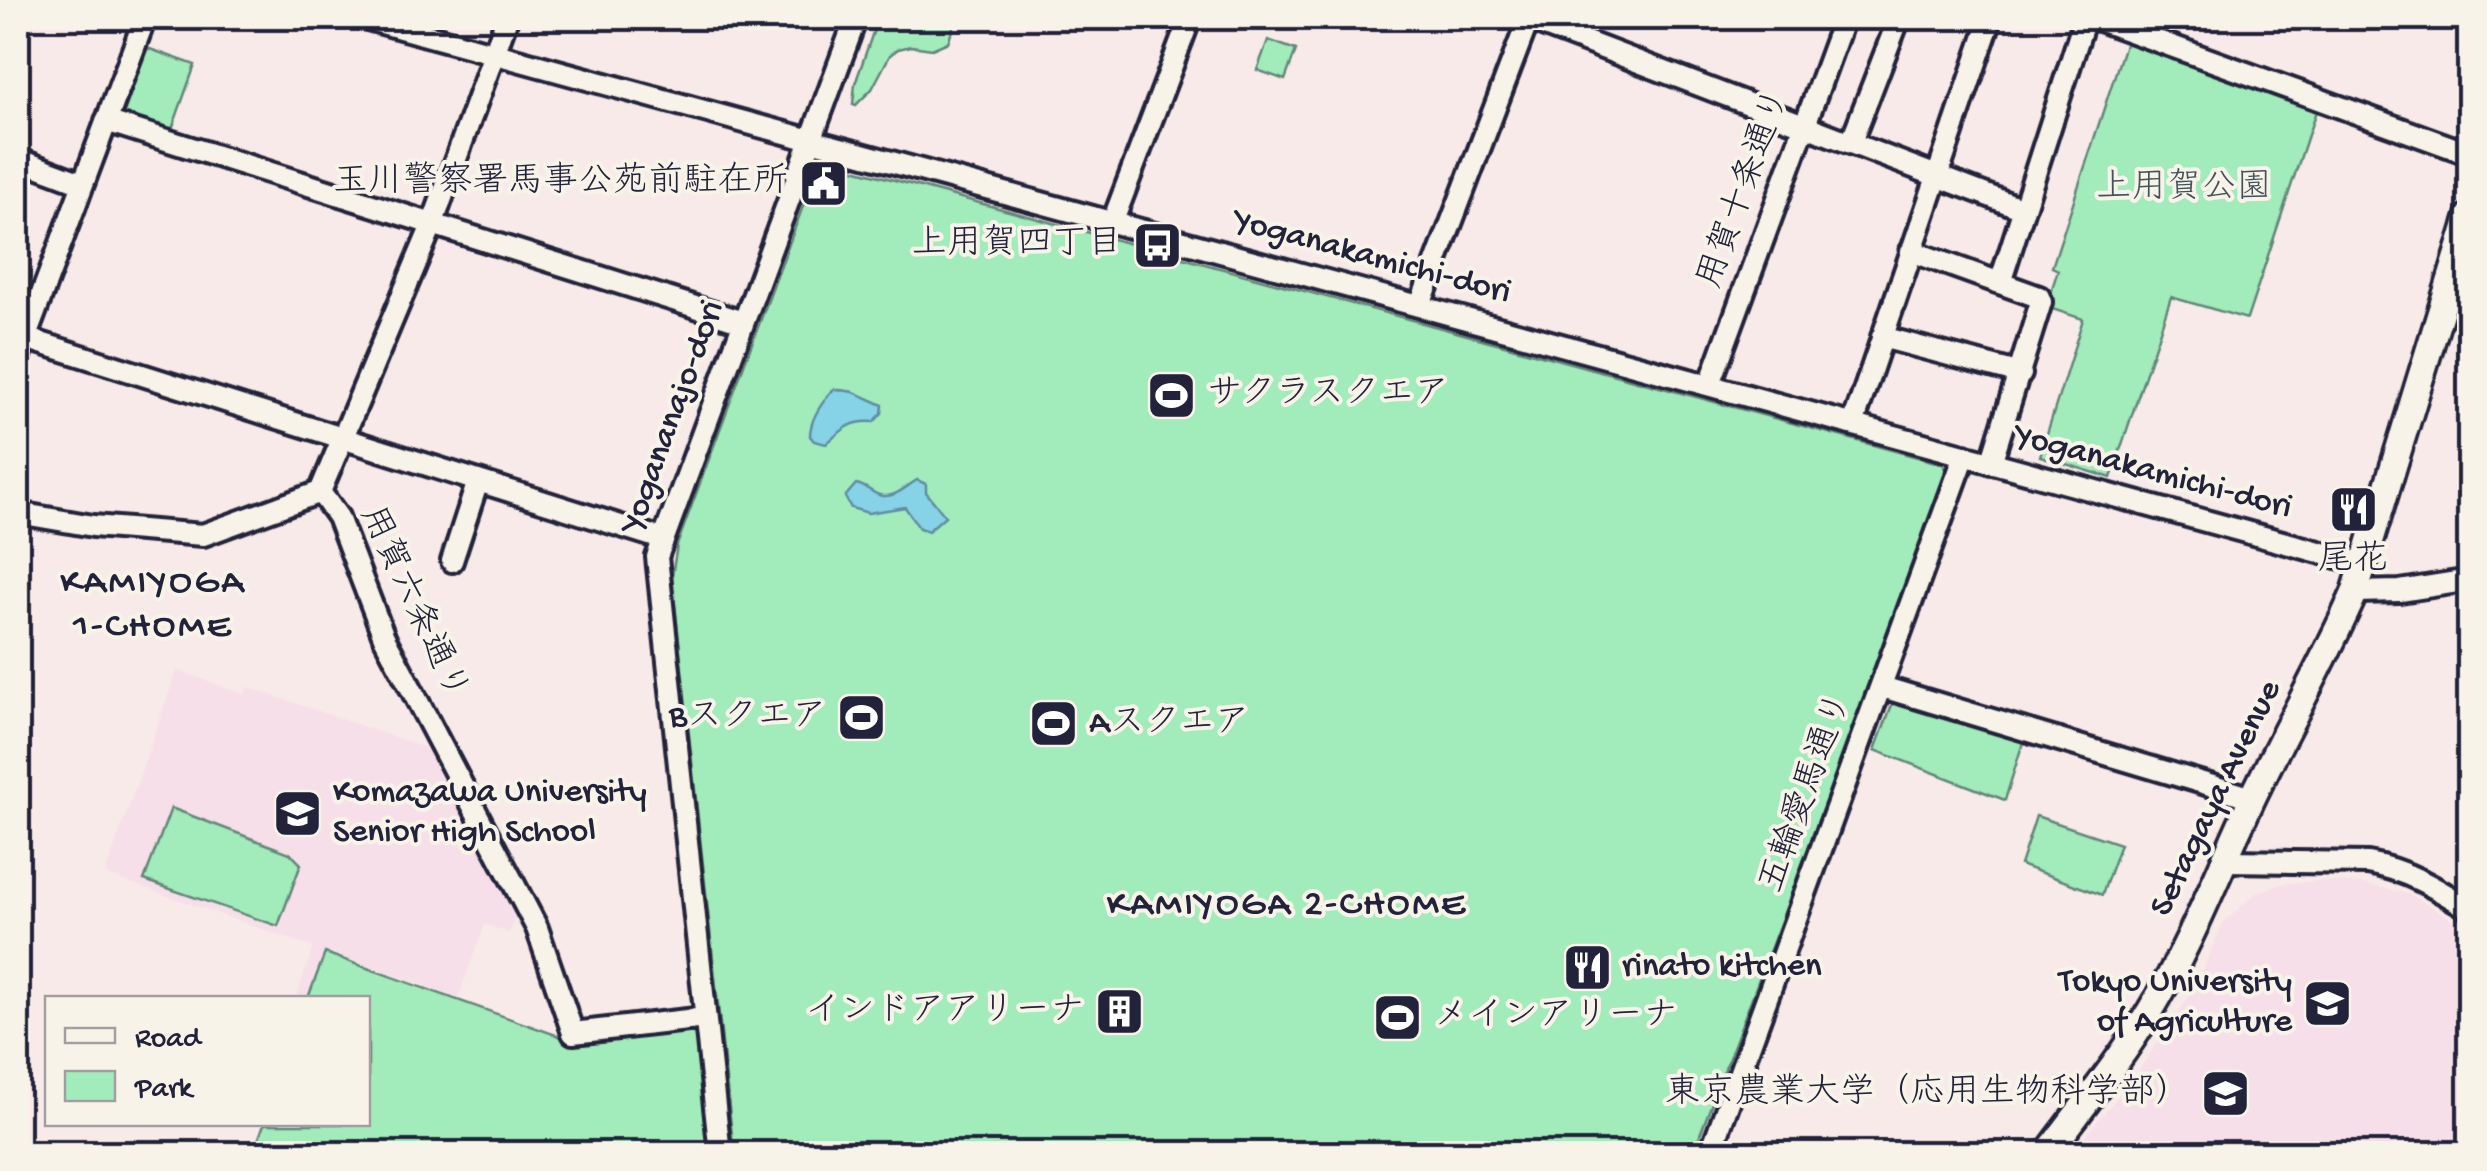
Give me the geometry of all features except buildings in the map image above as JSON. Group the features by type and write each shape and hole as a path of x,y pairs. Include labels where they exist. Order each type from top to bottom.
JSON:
{"main road":[{"name":"Setagaya Avenue","path":"2047,1154 2148,1014 2170,977 2355,592 2461,273 2470,216"}],"street":[{"path":"145,18 23,333 224,403 662,539"},
{"name":"Yoganakamichi-dori","path":"364,18 2363,564"},
{"name":"用賀六条通り","path":"507,18 432,224 320,492 338,517 384,637 537,928 573,1033 705,1018"},
{"name":"Yogananajo-dori","path":"720,1154 657,568 662,539 856,18"},
{"path":"1113,222 1190,18"},
{"path":"1420,305 1527,18 2023,208"},
{"name":"用賀十条通り","path":"1710,384 1844,18"},
{"path":"1851,142 1899,18"},
{"path":"1852,424 1991,18"},
{"path":"2000,283 2085,18"},
{"path":"2094,18 2470,154"},
{"path":"106,121 743,322"},
{"path":"18,159 82,183"},
{"path":"1912,251 2039,297 2041,302 1991,463"},
{"path":"1882,336 2020,374"},
{"name":"五輪愛馬通り","path":"1710,1154 1964,455"},
{"path":"452,561 478,481"},
{"path":"18,513 94,526 203,535 320,492"},
{"path":"2355,592 2400,591 2470,580"},
{"path":"1882,687 2253,798"},
{"path":"2226,860 2388,867 2420,879 2470,908"}],"shaded area":[{"name":"Komazawa University Senior High School","path":"177,670 245,695 248,687 437,752 524,917 514,921 509,933 485,924 458,998 325,951 308,996 297,996 313,947 105,874"},
{"name":"Tokyo University of Agriculture","path":"2281,884 2364,884 2412,895 2469,930 2469,1153 2071,1153 2135,1076 2196,986 2223,923 2255,894"}],"green space":[{"path":"878,18 951,18 953,29 948,42 932,49 911,46 890,55 872,89 856,105 855,84"},
{"path":"1268,40 1296,50 1285,80 1257,70"},
{"name":"上用賀公園","path":"2126,41 2316,111 2247,319 2171,297 2111,478 2040,456 2083,319 2046,307 2058,270 2052,267"},
{"path":"147,48 195,65 171,132 123,115"},
{"path":"843,166 1943,464 1950,475 1693,1153 734,1154 672,576 677,545 809,190 833,197"},
{"path":"1894,699 2024,739 2005,800 1875,750"},
{"path":"171,808 290,853 301,864 278,926 144,880"},
{"path":"2036,816 2120,844 2102,895 2020,865"},
{"path":"325,953 573,1041 699,1027 708,1153 253,1154 263,1126 370,1126 370,996 309,996"}],"water":[{"path":"834,389 854,392 883,405 882,413 874,422 848,427 826,444 814,441 810,436 814,417"},
{"path":"917,480 926,484 926,492 945,516 928,531 919,528 905,507 868,513 851,508 845,497 856,484 889,496"}],"place":[{"name":"玉川警察署馬事公苑前駐在所","path":"823,183"},
{"name":"上用賀四丁目","path":"1157,245"},
{"name":"サクラスクエア","path":"1172,395"},
{"name":"尾花","path":"2353,509"},
{"name":"Bスクエア","path":"862,718"},
{"name":"Aスクエア","path":"1054,724"},
{"name":"Komazawa University Senior High School","path":"298,813"},
{"name":"rinato kitchen","path":"1587,967"},
{"name":"Tokyo University of Agriculture","path":"2327,1003"},
{"name":"インドアアリーナ","path":"1120,1012"},
{"name":"メインアリーナ","path":"1398,1017"},
{"name":"東京農業大学（応用生物科学部）","path":"2225,1094"}],"district":[{"name":"KAMIYOGA 1-CHOME","path":"153,606"},
{"name":"KAMIYOGA 2-CHOME","path":"1287,906"}]}
